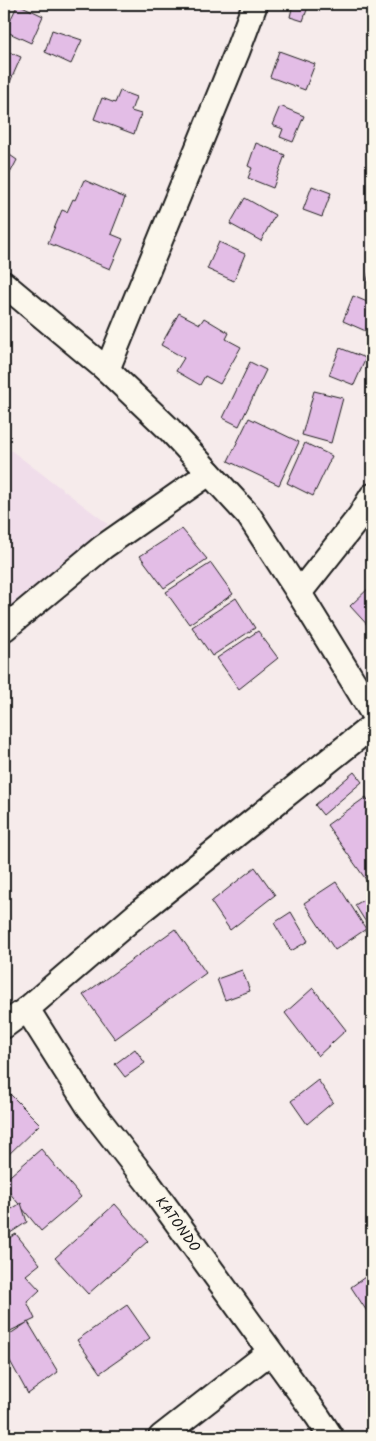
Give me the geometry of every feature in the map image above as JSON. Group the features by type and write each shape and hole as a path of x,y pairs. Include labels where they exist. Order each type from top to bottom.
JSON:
{"street":[{"path":"107,370 255,4"},
{"path":"4,284 107,370 170,430 249,516 372,712"},
{"path":"4,629 103,547 209,473"},
{"path":"299,593 360,516 372,496"},
{"path":"4,1026 27,1009 142,910 372,726"},
{"name":"KATONDO","path":"27,1009 89,1107 149,1184 331,1437"},
{"path":"161,1437 270,1352"}],"shaded area":[{"path":"4,445 108,524 4,615"}],"building":[{"path":"18,4 43,16 31,43 5,31"},
{"path":"293,4 309,4 303,21 290,17"},
{"path":"52,30 82,40 71,64 45,52"},
{"path":"4,50 21,57 10,82 4,79"},
{"path":"279,51 315,64 305,90 270,77"},
{"path":"120,91 136,97 131,111 141,114 134,134 94,119 102,98 115,103"},
{"path":"280,106 304,116 293,142 280,137 283,129 272,125"},
{"path":"4,108 10,111 4,125"},
{"path":"256,143 285,155 273,188 248,178 252,168 248,166"},
{"path":"4,151 17,160 4,185"},
{"path":"84,180 125,198 111,234 123,239 110,269 48,243 62,210 67,212"},
{"path":"312,186 331,193 322,217 303,210"},
{"path":"372,191 372,206 368,205"},
{"path":"245,198 275,215 261,241 230,224"},
{"path":"372,221 372,235 368,234"},
{"path":"219,242 245,254 234,281 207,269"},
{"path":"372,262 372,282 367,281"},
{"path":"353,296 372,304 372,322 368,332 343,321"},
{"path":"179,313 200,324 204,318 229,333 226,339 241,347 220,384 205,376 200,385 176,371 184,358 161,345"},
{"path":"340,348 366,358 354,385 329,375"},
{"path":"250,362 266,370 239,426 223,418"},
{"path":"314,391 343,398 331,443 302,435"},
{"path":"249,418 299,442 279,485 228,461"},
{"path":"305,443 332,456 313,496 287,483"},
{"path":"182,529 207,559 164,588 140,556"},
{"path":"211,563 233,594 189,624 166,592"},
{"path":"372,585 372,630 350,606"},
{"path":"236,598 255,628 212,656 192,627"},
{"path":"258,631 278,658 239,689 217,658"},
{"path":"354,772 362,782 323,815 315,805"},
{"path":"366,797 372,807 372,888 327,825"},
{"path":"255,867 275,895 230,930 211,902"},
{"path":"336,882 366,929 335,950 304,903"},
{"path":"370,896 372,899 372,925 369,927 355,905"},
{"path":"291,912 308,941 291,951 274,923"},
{"path":"175,929 206,973 115,1039 83,995"},
{"path":"242,970 250,991 225,1000 217,979"},
{"path":"313,988 346,1030 318,1056 285,1013"},
{"path":"135,1049 145,1063 125,1077 115,1064"},
{"path":"318,1080 333,1102 307,1124 291,1101"},
{"path":"4,1088 40,1124 5,1158 4,1157"},
{"path":"41,1149 81,1197 41,1231 4,1186 4,1181"},
{"path":"21,1203 27,1222 4,1237 4,1214"},
{"path":"115,1204 148,1241 88,1294 55,1258"},
{"path":"16,1234 40,1264 26,1275 40,1290 27,1302 35,1319 4,1334 4,1241"},
{"path":"372,1272 372,1319 351,1287"},
{"path":"127,1305 150,1338 100,1373 77,1340"},
{"path":"28,1322 58,1372 28,1394 4,1350 4,1338"},
{"path":"4,1410 10,1420 4,1424"}]}
